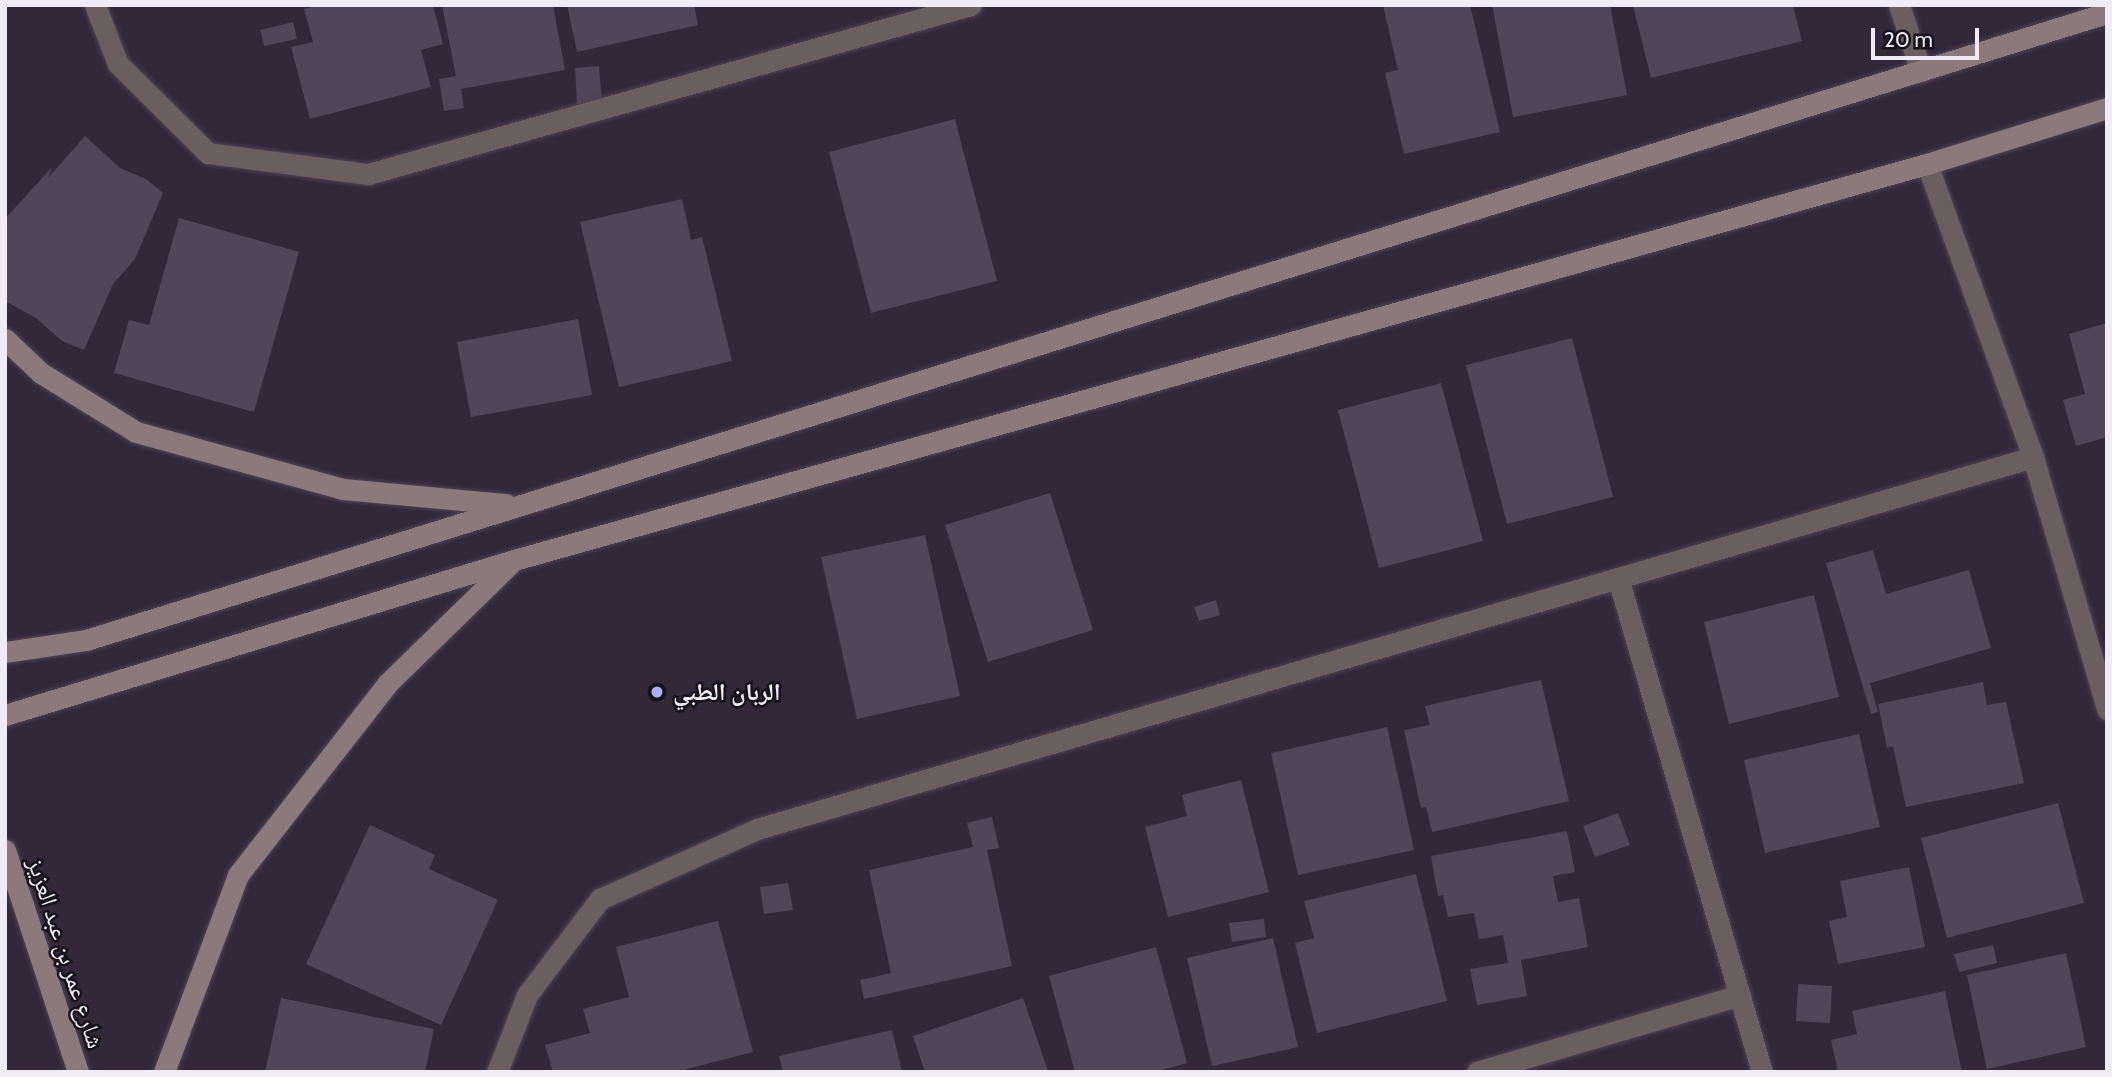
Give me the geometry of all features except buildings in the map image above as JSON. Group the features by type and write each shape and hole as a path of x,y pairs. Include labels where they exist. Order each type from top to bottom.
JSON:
{"street":[{"path":"95,5 118,64 208,153 368,174 971,5"},
{"path":"1899,5 1921,71"},
{"path":"5,652 86,640 2107,13"},
{"path":"5,715 514,560 1927,164 2107,108"},
{"path":"1927,164 2034,457 2107,709"},
{"path":"5,339 41,373 136,432 343,489 519,505"},
{"path":"496,1072 527,995 600,899 745,834 2034,457"},
{"path":"164,1072 238,875 387,684 514,560"},
{"path":"1618,578 1762,1072"},
{"name":"شارع عمر بن عبد العزيز","path":"5,850 78,1072"},
{"path":"1477,1072 1740,995"}],"place":[{"name":"الربان الطبي","path":"657,692"}]}
